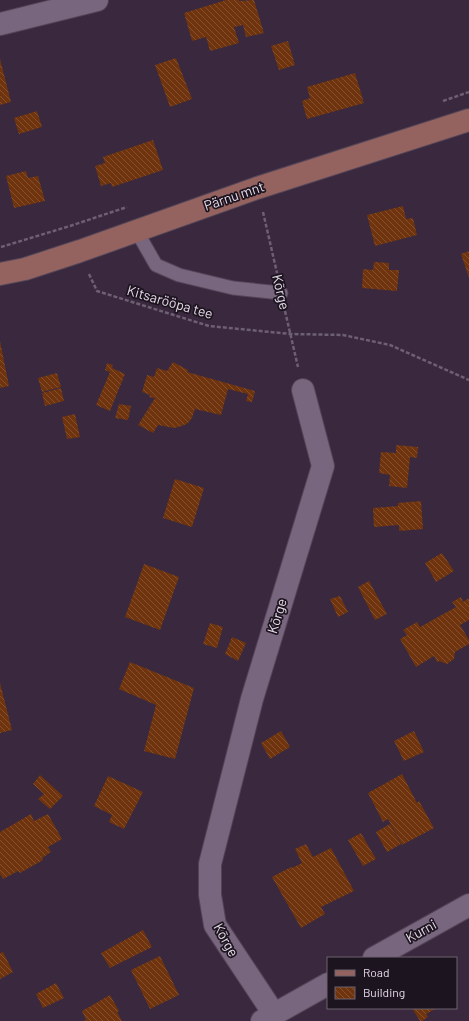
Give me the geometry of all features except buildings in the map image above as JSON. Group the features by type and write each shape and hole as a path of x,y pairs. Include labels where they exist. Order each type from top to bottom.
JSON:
{"main road":[{"name":"Pärnu mnt","path":"0,274 25,269 80,251 257,188 469,120"}],"street":[{"path":"0,24 97,0"},
{"name":"Kõrge","path":"268,1018 216,925 210,896 210,864 252,699 323,466 303,390"},
{"name":"Kurni","path":"376,957 469,905"},
{"path":"268,1018 327,985"}],"lane":[{"path":"136,230 156,265 173,272 232,288 281,293"}],"path":[{"name":"Kõrge","path":"262,205 303,390"},
{"path":"0,248 70,226"},
{"name":"Kitsarööpa tee","path":"97,291 209,326 290,334 343,336 390,345 469,380"}]}
